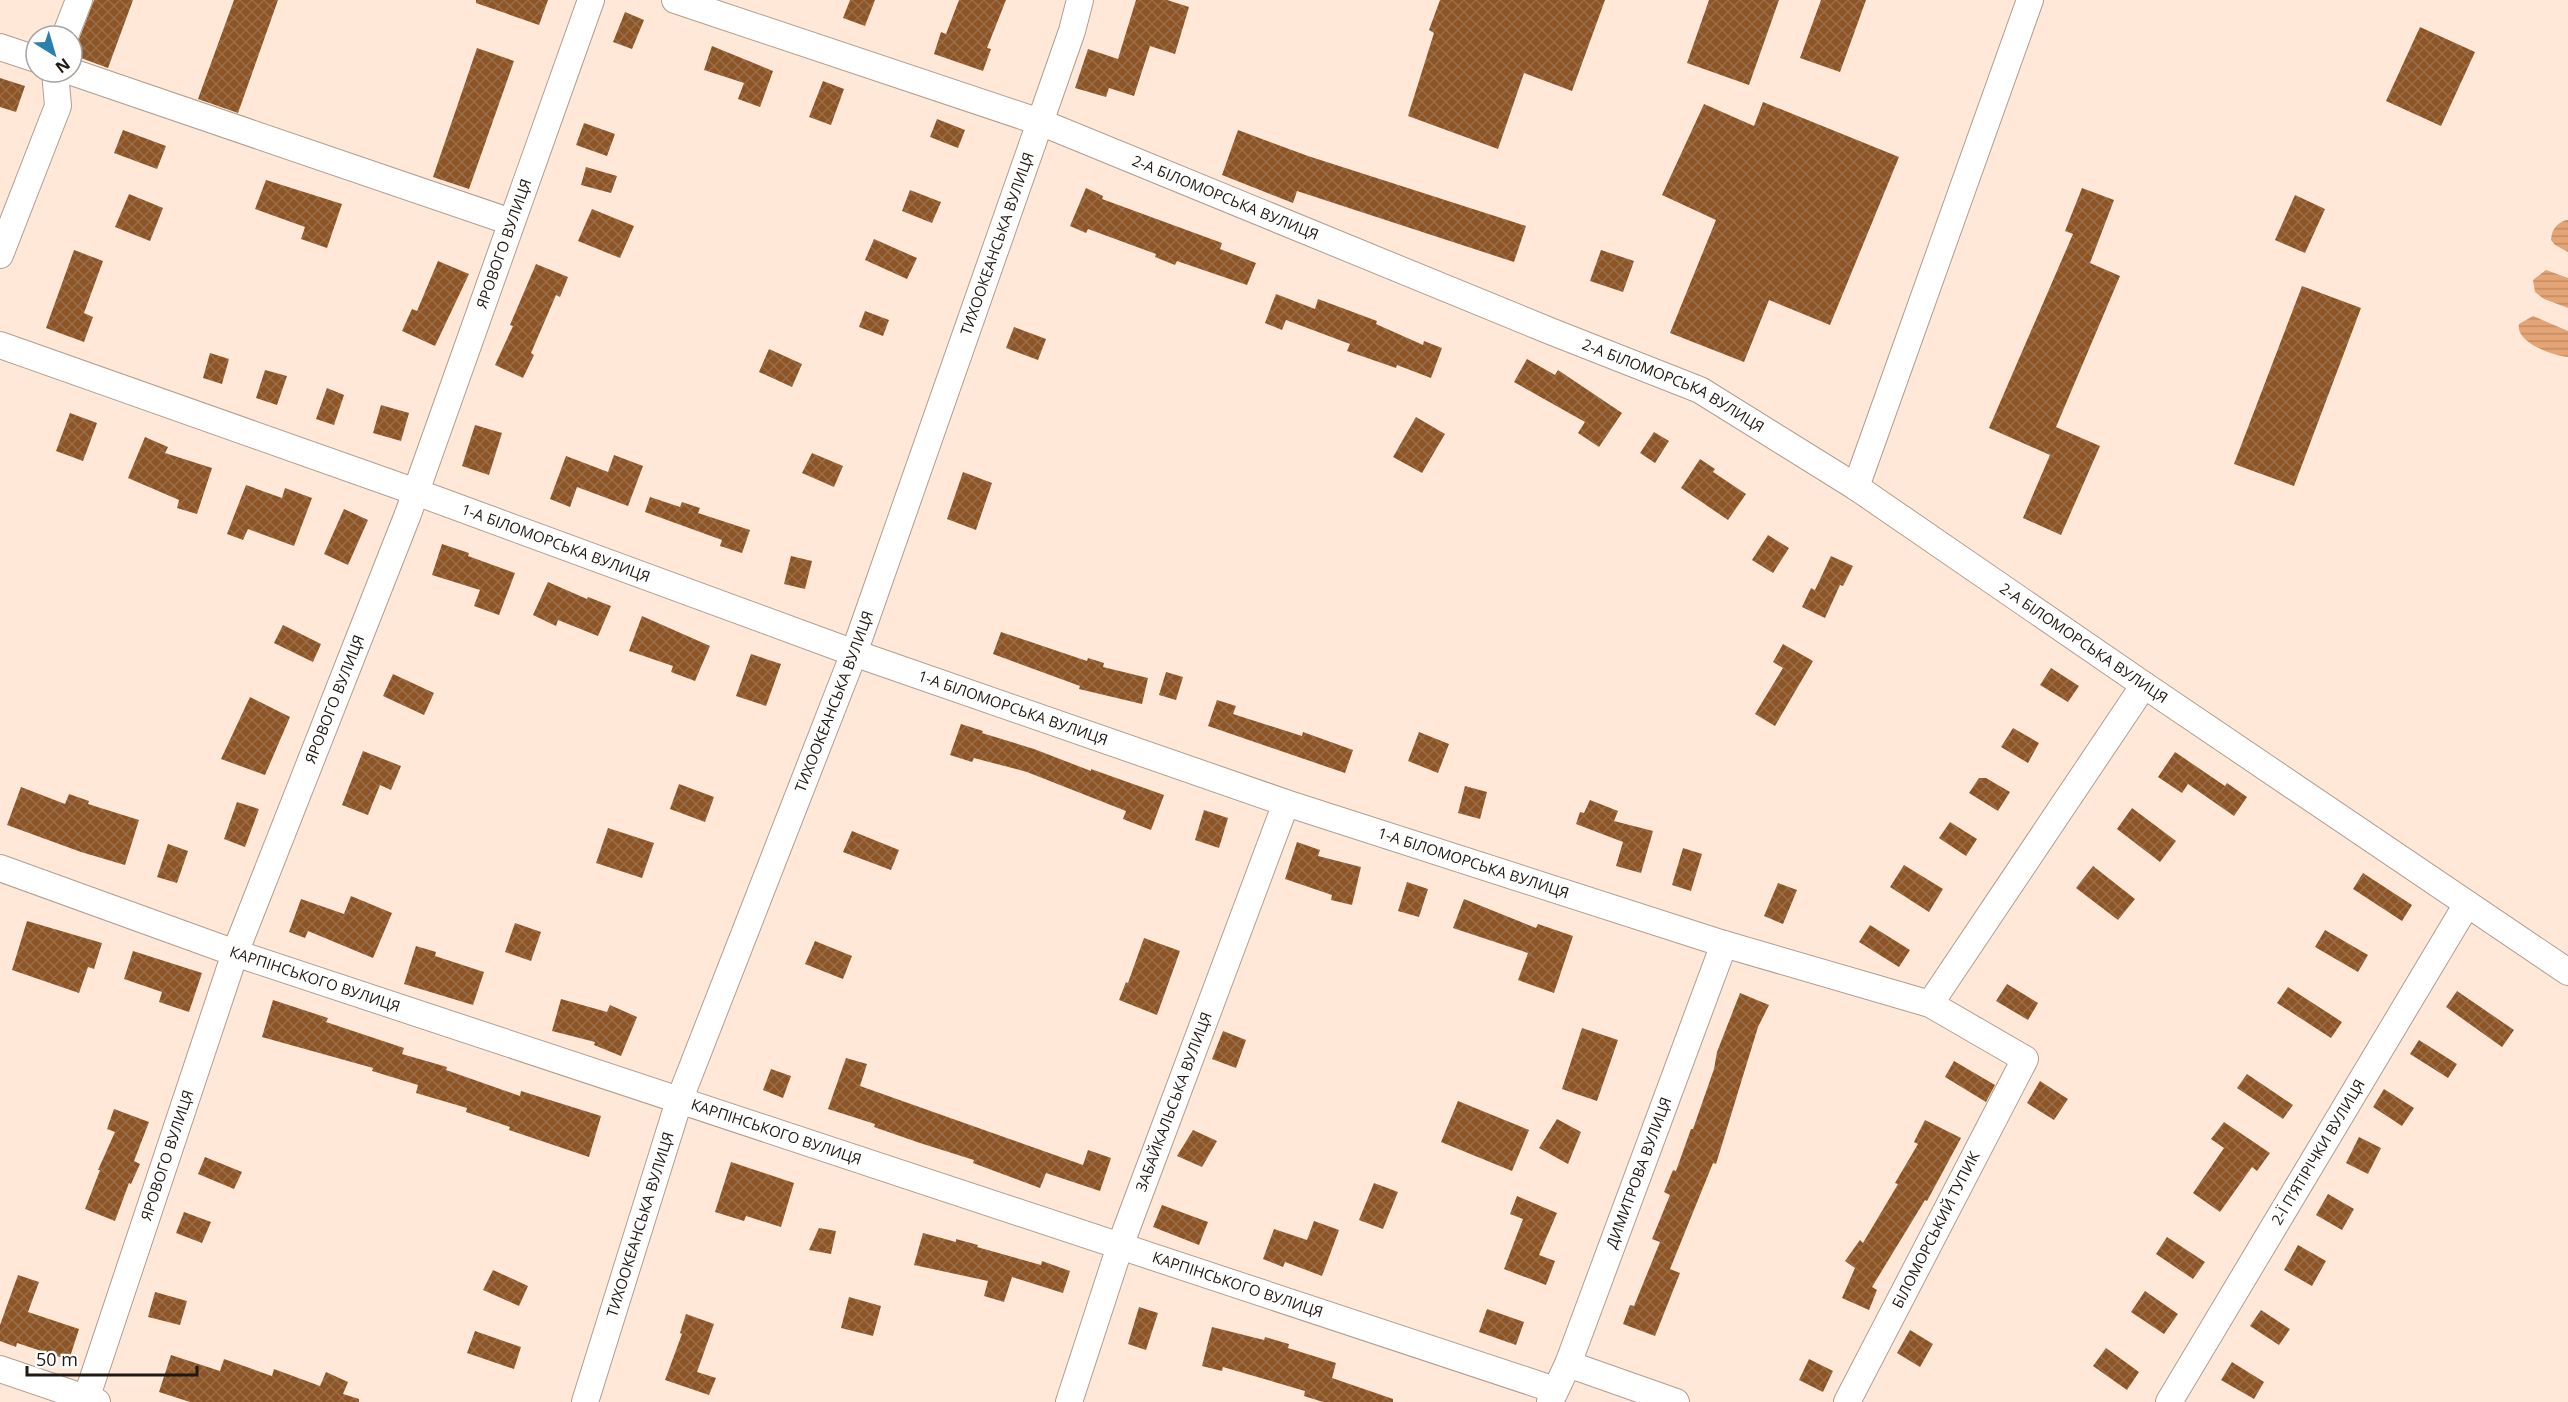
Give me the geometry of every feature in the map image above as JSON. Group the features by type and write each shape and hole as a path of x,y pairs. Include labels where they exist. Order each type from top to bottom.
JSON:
{"street":[{"path":"70,24 79,0"},
{"name":"ЯРОВОГО ВУЛИЦЯ","path":"89,1401 235,952 416,492 591,0"},
{"name":"2-А БІЛОМОРСЬКА ВУЛИЦЯ","path":"675,0 1040,122 1700,390 1856,487 2568,972"},
{"name":"ТИХООКЕАНСЬКА ВУЛИЦЯ","path":"585,1402 679,1101 854,653 1072,31 1080,0"},
{"path":"1856,487 2030,0"},
{"path":"0,47 24,55"},
{"path":"84,76 512,222"},
{"path":"0,255 58,106 56,84"},
{"name":"1-А БІЛОМОРСЬКА ВУЛИЦЯ","path":"0,345 416,492 854,653 1286,803 1724,944 1930,1004 2025,1059"},
{"path":"1930,1004 2144,685"},
{"name":"ЗАБАЙКАЛЬСЬКА ВУЛИЦЯ","path":"1069,1402 1120,1246 1286,803"},
{"name":"КАРПІНСЬКОГО ВУЛИЦЯ","path":"0,868 235,952 1120,1246 1553,1396"},
{"name":"2-Ї П’ЯТІРІЧКИ ВУЛИЦЯ","path":"2169,1402 2467,904"},
{"name":"ДИМИТРОВА ВУЛИЦЯ","path":"1553,1396 1568,1364 1724,944"},
{"name":"БІЛОМОРСЬКИЙ ТУПИК","path":"1847,1402 2025,1059"},
{"path":"1568,1364 1676,1402"},
{"path":"0,1369 89,1401"}],"shaded area":[{"path":"2568,220 2568,252 2551,240 2555,227"},
{"path":"2546,270 2568,278 2568,308 2544,299 2535,292 2533,280"},
{"path":"2533,316 2568,331 2568,357 2536,347 2523,337 2519,331 2519,324"}],"building":[{"path":"94,0 133,0 108,68 84,59 84,26"},
{"path":"234,0 278,0 238,113 198,99"},
{"path":"476,0 548,0 539,25 476,3"},
{"path":"850,0 875,0 865,26 843,18"},
{"path":"959,0 1006,0 987,48 991,49 983,71 934,54 941,32 946,34"},
{"path":"1136,0 1167,0 1189,7 1175,54 1150,46 1134,96 1109,88 1106,97 1075,88 1088,49 1118,59"},
{"path":"1440,0 1605,0 1572,91 1524,73 1498,149 1408,116 1434,33 1429,30"},
{"path":"1709,0 1779,0 1749,85 1687,63"},
{"path":"1821,0 1866,0 1840,72 1800,58"},
{"path":"625,12 644,20 632,49 613,42"},
{"path":"2420,27 2475,52 2441,126 2386,101"},
{"path":"712,46 773,71 760,107 738,99 744,83 704,70"},
{"path":"477,48 514,61 469,189 433,177"},
{"path":"0,78 25,86 16,112 0,107"},
{"path":"823,81 844,89 831,125 809,117"},
{"path":"1763,102 1899,157 1830,325 1769,300 1744,362 1670,333 1716,220 1662,195 1704,104 1754,126"},
{"path":"937,119 965,130 958,148 930,137"},
{"path":"584,123 615,134 607,156 576,145"},
{"path":"123,130 166,146 157,169 114,153"},
{"path":"1238,130 1308,156 1526,226 1514,262 1297,191 1293,203 1222,175"},
{"path":"586,167 617,176 611,193 581,185"},
{"path":"266,180 342,204 327,248 301,239 305,227 255,209"},
{"path":"1086,188 1103,196 1102,199 1222,243 1220,249 1256,263 1247,285 1177,261 1175,265 1155,257 1156,254 1088,229 1086,233 1070,226"},
{"path":"2082,188 2114,200 2090,263 2120,276 2056,427 2100,446 2061,535 2023,518 2050,455 1989,428 2073,234 2065,231"},
{"path":"910,190 941,202 932,223 902,211"},
{"path":"129,194 163,208 150,241 115,227"},
{"path":"2295,195 2325,209 2305,253 2275,240"},
{"path":"592,209 634,226 620,258 578,241"},
{"path":"874,239 917,258 907,279 865,260"},
{"path":"74,250 103,261 84,313 93,317 84,342 46,328"},
{"path":"1601,250 1634,261 1623,292 1590,281"},
{"path":"438,261 469,274 435,346 402,331 412,309 417,311"},
{"path":"536,264 568,277 560,297 556,295 531,353 534,355 523,378 495,365 513,326 510,325"},
{"path":"2302,286 2361,308 2294,486 2234,464"},
{"path":"1276,294 1315,309 1318,299 1377,321 1376,324 1423,345 1424,341 1442,348 1431,378 1397,365 1396,368 1347,351 1350,344 1286,320 1282,330 1265,323"},
{"path":"865,311 889,320 883,336 859,327"},
{"path":"1014,327 1046,339 1038,360 1006,348"},
{"path":"769,349 802,364 792,387 759,372"},
{"path":"210,353 229,359 222,384 203,378"},
{"path":"1527,359 1555,375 1558,370 1622,413 1599,447 1578,433 1585,422 1514,382"},
{"path":"265,370 287,376 277,405 256,398"},
{"path":"327,388 344,395 334,425 316,419"},
{"path":"381,405 409,413 401,441 373,433"},
{"path":"70,413 97,423 83,461 56,451"},
{"path":"1416,417 1445,434 1422,473 1393,457"},
{"path":"475,425 502,433 489,475 462,466"},
{"path":"1654,432 1669,441 1655,463 1640,453"},
{"path":"145,437 168,447 165,453 212,468 197,514 177,508 179,500 128,478"},
{"path":"812,453 843,466 834,487 802,473"},
{"path":"614,455 643,466 628,506 577,487 570,507 550,499 566,456 608,472"},
{"path":"1700,459 1715,469 1713,472 1746,494 1728,520 1681,488"},
{"path":"963,472 992,483 976,530 947,519"},
{"path":"246,485 282,498 285,488 312,498 294,546 248,529 243,540 227,534"},
{"path":"650,497 680,507 682,502 700,508 698,513 750,530 742,553 720,546 722,540 645,512"},
{"path":"344,509 368,520 348,565 324,554"},
{"path":"1768,535 1789,548 1773,573 1752,560"},
{"path":"442,544 515,573 499,615 474,606 480,590 432,575"},
{"path":"791,556 812,561 805,589 784,584"},
{"path":"1831,556 1853,566 1843,586 1840,585 1825,618 1802,607 1811,588 1815,590"},
{"path":"548,582 587,599 588,597 611,606 598,636 558,620 556,626 533,615"},
{"path":"642,616 710,646 695,681 671,672 673,666 629,651"},
{"path":"283,625 321,644 313,662 274,643"},
{"path":"1001,632 1087,661 1088,658 1104,663 1103,667 1148,678 1142,704 1079,689 1080,686 993,654"},
{"path":"1783,644 1813,661 1775,726 1755,714 1783,668 1773,662"},
{"path":"751,654 781,664 766,706 736,696"},
{"path":"2051,668 2079,686 2068,702 2040,685"},
{"path":"1166,672 1183,677 1176,700 1159,695"},
{"path":"393,674 434,693 424,715 383,696"},
{"path":"250,697 290,717 265,775 221,759"},
{"path":"1217,700 1236,706 1233,714 1302,736 1303,732 1353,750 1345,773 1208,726"},
{"path":"961,724 1164,795 1151,830 1123,819 1126,811 1027,772 974,758 972,762 950,755"},
{"path":"2013,728 2039,743 2028,763 2001,747"},
{"path":"1419,732 1449,744 1438,773 1408,761"},
{"path":"363,751 401,766 391,790 380,785 368,815 342,805"},
{"path":"2175,752 2225,786 2227,783 2247,797 2234,816 2188,784 2182,793 2158,777"},
{"path":"1979,778 1986,778 2010,792 1998,811 1969,793"},
{"path":"679,784 714,797 705,822 670,809"},
{"path":"1465,786 1487,792 1480,819 1458,813"},
{"path":"21,787 65,804 69,794 89,801 88,804 139,820 125,865 81,852 7,825"},
{"path":"1590,800 1618,811 1614,821 1653,831 1641,873 1616,866 1623,842 1576,824 1580,812 1584,813"},
{"path":"237,802 259,809 245,847 224,839"},
{"path":"2132,808 2176,841 2160,862 2117,829"},
{"path":"1204,810 1228,818 1219,848 1195,840"},
{"path":"1950,822 1977,839 1966,856 1939,838"},
{"path":"608,828 654,843 642,878 596,863"},
{"path":"852,831 899,850 891,870 843,852"},
{"path":"1297,842 1320,850 1318,856 1361,867 1352,905 1331,900 1332,895 1285,879"},
{"path":"168,844 188,851 177,883 157,877"},
{"path":"1683,848 1702,854 1691,891 1672,885"},
{"path":"1904,865 1943,889 1929,912 1890,887"},
{"path":"2093,866 2135,899 2118,920 2076,888"},
{"path":"2363,873 2412,905 2402,921 2353,889"},
{"path":"1407,882 1428,889 1419,917 1398,911"},
{"path":"1778,883 1797,890 1783,924 1764,916"},
{"path":"351,896 392,913 373,958 308,931 305,938 289,932 301,899 344,914"},
{"path":"1464,899 1536,928 1538,924 1573,936 1554,993 1518,980 1528,953 1453,928"},
{"path":"27,921 102,943 94,969 88,967 79,993 12,970"},
{"path":"515,923 541,932 531,961 505,952"},
{"path":"1870,925 1910,950 1899,967 1859,942"},
{"path":"2325,930 2368,955 2358,972 2315,947"},
{"path":"1144,938 1180,951 1157,1015 1119,1000 1126,982 1128,983"},
{"path":"815,941 852,956 843,979 805,964"},
{"path":"416,946 436,952 435,956 484,972 473,1005 404,984"},
{"path":"133,951 202,973 189,1012 159,1002 162,992 124,979"},
{"path":"2007,984 2038,1003 2028,1020 1996,1001"},
{"path":"2288,987 2342,1022 2331,1038 2277,1003"},
{"path":"2457,991 2514,1030 2502,1047 2446,1007"},
{"path":"1740,993 1769,1005 1758,1027 1716,1164 1713,1163 1670,1269 1680,1273 1655,1336 1623,1324 1630,1305 1634,1306 1660,1242 1652,1239 1670,1195 1664,1192 1673,1170 1676,1171 1691,1129 1693,1129 1714,1069 1717,1052"},
{"path":"561,999 607,1012 610,1005 637,1017 621,1056 594,1045 595,1042 552,1031"},
{"path":"273,1000 328,1018 326,1022 404,1048 402,1054 447,1067 446,1070 520,1096 521,1091 601,1116 589,1157 509,1130 510,1127 466,1112 467,1108 416,1093 418,1085 372,1071 373,1068 262,1037"},
{"path":"1582,1028 1618,1040 1597,1101 1562,1089"},
{"path":"1223,1031 1246,1040 1236,1068 1212,1059"},
{"path":"2419,1040 2457,1064 2448,1078 2410,1054"},
{"path":"846,1058 867,1064 860,1086 1083,1165 1088,1150 1111,1158 1100,1191 1046,1173 1040,1188 973,1163 974,1160 874,1127 875,1124 828,1109"},
{"path":"1954,1061 1995,1085 1986,1102 1945,1077"},
{"path":"771,1069 791,1076 783,1098 763,1090"},
{"path":"2247,1074 2293,1105 2283,1119 2237,1088"},
{"path":"2040,1081 2068,1099 2054,1120 2027,1103"},
{"path":"2384,1089 2414,1108 2402,1126 2373,1107"},
{"path":"1458,1101 1529,1130 1512,1171 1441,1142"},
{"path":"114,1109 149,1122 134,1161 140,1164 131,1184 129,1183 115,1221 85,1209 100,1170 98,1170 115,1132 107,1129"},
{"path":"1557,1119 1581,1132 1568,1164 1539,1148"},
{"path":"1925,1120 1961,1138 1927,1201 1925,1200 1872,1287 1877,1290 1869,1310 1842,1298 1855,1268 1845,1261 1860,1240 1863,1243 1898,1184 1895,1183 1918,1144 1914,1142"},
{"path":"2224,1122 2270,1153 2257,1171 2252,1167 2220,1212 2193,1193 2224,1148 2211,1139"},
{"path":"1193,1130 1217,1141 1202,1167 1177,1156"},
{"path":"2359,1137 2381,1148 2368,1174 2346,1163"},
{"path":"205,1157 242,1172 234,1189 198,1174"},
{"path":"731,1162 794,1183 781,1227 746,1216 744,1221 715,1212"},
{"path":"1374,1183 1398,1192 1383,1229 1359,1220"},
{"path":"2328,1194 2354,1209 2342,1230 2316,1215"},
{"path":"1517,1196 1557,1213 1539,1255 1555,1261 1546,1285 1504,1269 1523,1219 1510,1214"},
{"path":"1162,1205 1208,1222 1199,1245 1153,1227"},
{"path":"184,1212 211,1222 202,1243 176,1233"},
{"path":"1314,1221 1339,1230 1322,1276 1285,1262 1283,1267 1263,1259 1274,1229 1307,1240"},
{"path":"819,1228 836,1231 831,1254 809,1250"},
{"path":"923,1233 956,1242 956,1239 1041,1265 1042,1261 1070,1271 1063,1293 1012,1277 1004,1302 984,1296 988,1281 914,1265"},
{"path":"2167,1237 2205,1262 2193,1279 2156,1254"},
{"path":"2298,1245 2326,1261 2312,1286 2284,1270"},
{"path":"493,1270 528,1286 519,1306 483,1290"},
{"path":"18,1275 39,1282 28,1312 79,1329 69,1360 17,1343 16,1347 0,1341 0,1325"},
{"path":"2145,1291 2178,1314 2164,1334 2131,1312"},
{"path":"155,1292 187,1301 180,1325 148,1317"},
{"path":"849,1297 881,1306 873,1336 841,1328"},
{"path":"1139,1307 1158,1313 1146,1350 1128,1344"},
{"path":"1487,1309 1524,1322 1516,1345 1479,1332"},
{"path":"2261,1310 2290,1329 2279,1345 2250,1326"},
{"path":"686,1314 714,1324 697,1372 716,1378 709,1395 665,1380 682,1334 680,1333"},
{"path":"1212,1327 1264,1340 1265,1337 1289,1344 1288,1348 1336,1363 1332,1378 1393,1399 1393,1402 1323,1402 1304,1396 1305,1391 1223,1367 1222,1371 1202,1366"},
{"path":"1910,1330 1933,1344 1920,1367 1897,1353"},
{"path":"475,1331 521,1347 514,1369 467,1353"},
{"path":"2106,1348 2139,1372 2127,1390 2093,1366"},
{"path":"171,1355 220,1371 224,1359 272,1376 274,1369 320,1386 326,1372 348,1382 343,1394 359,1399 359,1402 190,1402 159,1392"},
{"path":"1809,1359 1833,1371 1823,1392 1799,1380"},
{"path":"2232,1362 2264,1382 2254,1399 2221,1380"}]}
